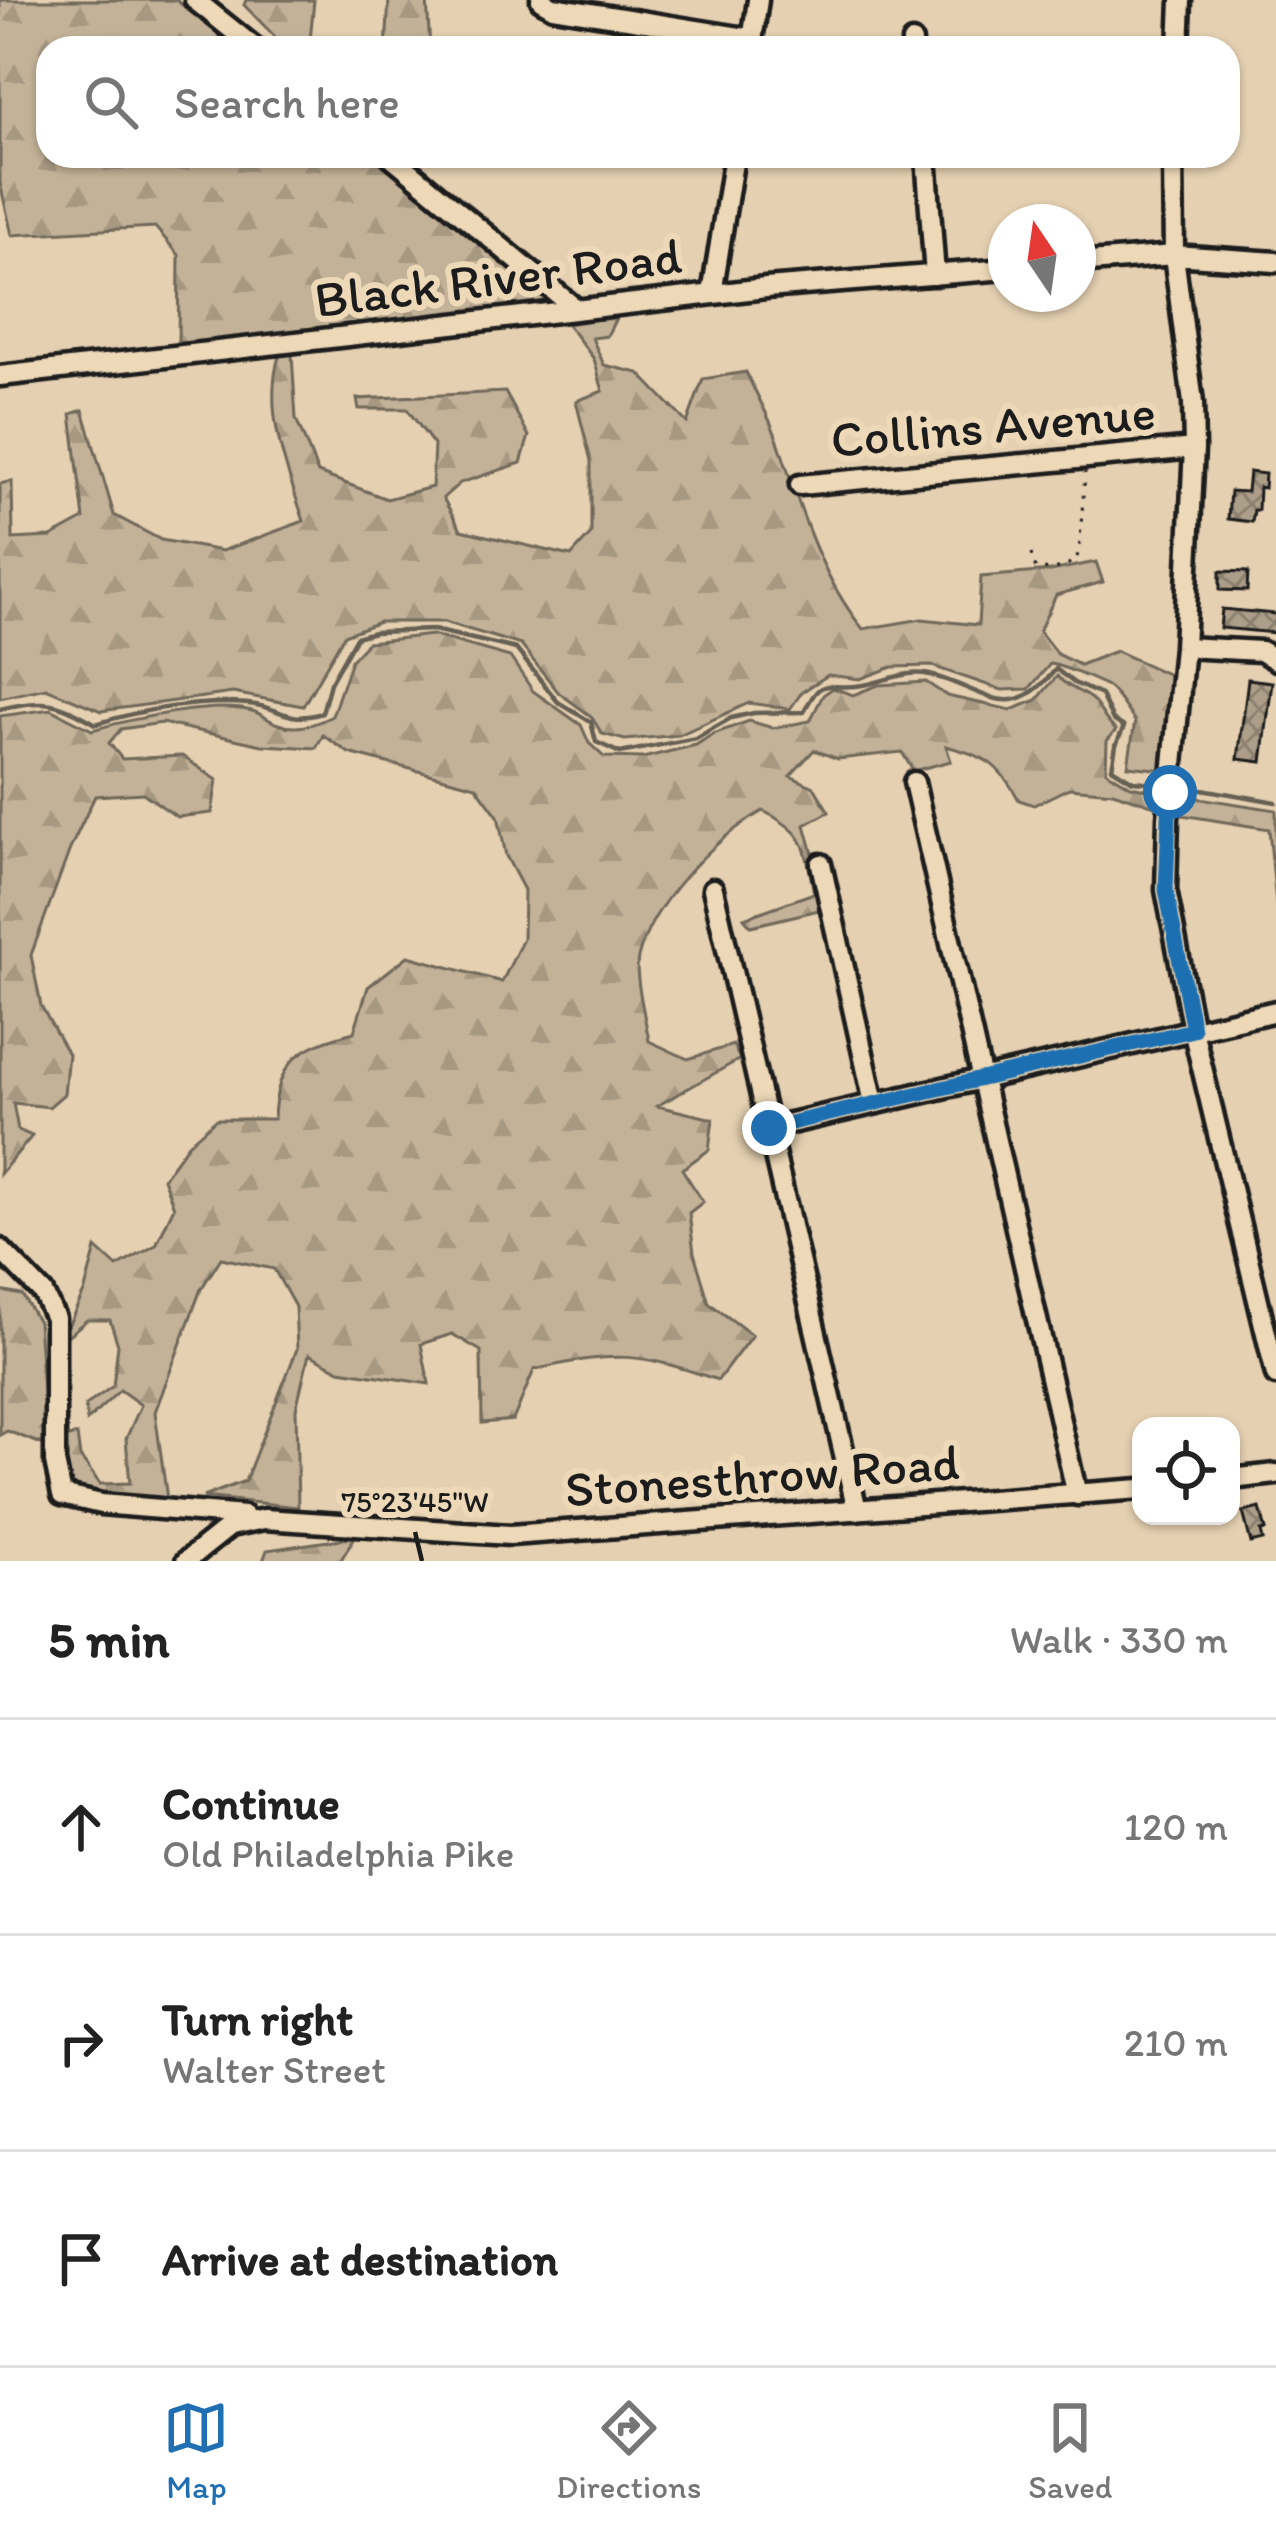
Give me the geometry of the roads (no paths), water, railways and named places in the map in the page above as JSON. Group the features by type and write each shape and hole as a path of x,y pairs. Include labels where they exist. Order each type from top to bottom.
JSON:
{"street":[{"path":"195,0 240,36"},
{"path":"541,0 553,7 708,36"},
{"path":"752,36 758,0"},
{"path":"1180,36 1181,0"},
{"path":"406,168 576,309"},
{"path":"712,294 732,168"},
{"path":"927,168 935,275"},
{"path":"1173,168 1174,255 1193,403 1194,448 1166,890 1193,1030 1276,1375"},
{"path":"1096,262 1174,255 1276,262"},
{"name":"Black River Road","path":"0,376 712,294 988,271"},
{"name":"Collins Avenue","path":"800,485 1194,448"},
{"path":"1184,647 1261,651 1276,660"},
{"path":"914,782 1077,1495"},
{"path":"821,864 874,1103"},
{"path":"713,889 857,1510"},
{"path":"769,1128 1276,1011"},
{"path":"0,1249 43,1293 55,1318 55,1462 62,1495 101,1504 264,1519"},
{"path":"1240,1478 1276,1474"},
{"name":"Stonesthrow Road","path":"186,1561 230,1526 264,1519 509,1534 1132,1490"}],"waterway":[{"path":"0,709 50,704 96,724 152,710 211,703 249,704 309,716 322,713 330,683 356,637 434,630 516,649 558,702 591,722 596,742 620,753 696,738 731,718 804,712 815,693 825,687 920,674 1010,700 1039,686 1056,669 1101,695 1113,720 1124,727 1112,768 1133,781 1167,784"},
{"path":"1179,785 1276,802"}]}
